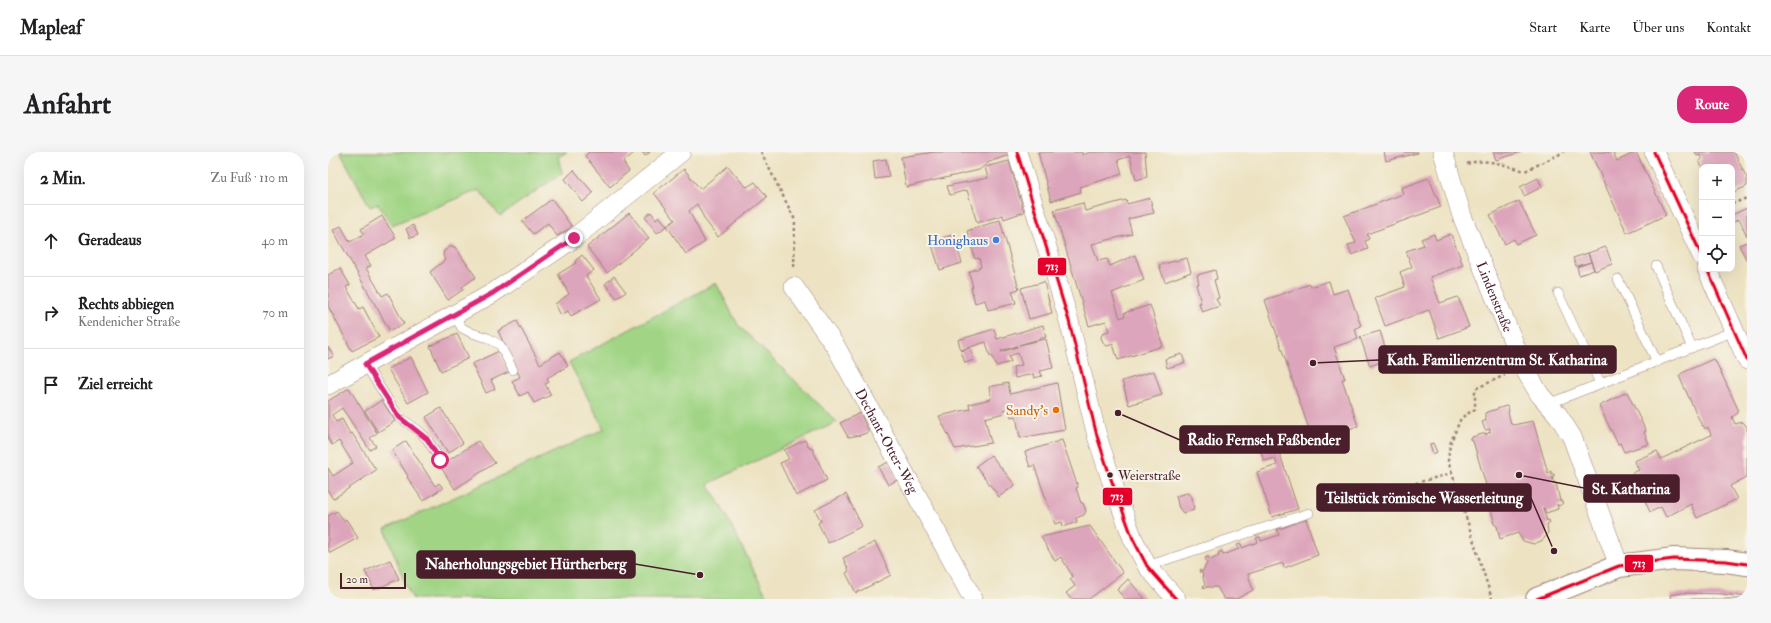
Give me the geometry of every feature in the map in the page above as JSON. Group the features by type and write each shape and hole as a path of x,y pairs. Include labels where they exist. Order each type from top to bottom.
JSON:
{"street":[{"path":"328,386 493,293 574,238 681,152"},
{"path":"1017,152 1065,306 1101,450 1133,539 1147,566 1176,599"},
{"name":"Lindenstraße","path":"1443,152 1462,216 1524,368 1540,395 1558,415 1572,437 1619,566"},
{"path":"1654,152 1699,250"},
{"path":"1708,272 1747,360"},
{"name":"Dechant-Otter-Weg","path":"794,287 836,347 973,599"},
{"path":"1537,599 1572,589 1619,566 1674,559 1726,561 1747,564"}],"lane":[{"path":"1656,266 1692,348"},
{"path":"1618,279 1656,362"},
{"path":"1558,293 1600,384"},
{"path":"454,315 462,328 488,338 500,345 513,370"},
{"path":"1548,404 1734,331"},
{"path":"365,364 399,417 427,439 440,460"},
{"path":"1147,566 1309,513"}],"path":[{"path":"761,152 795,220 794,287"},
{"path":"1449,171 1474,161 1495,163 1525,171 1564,152"},
{"path":"1735,203 1747,198"},
{"path":"1492,599 1448,461 1450,444 1461,418 1475,410 1475,389 1524,368"},
{"path":"1309,513 1452,472"}],"green space":[{"path":"340,152 567,152 558,157 562,173 500,216 479,190 392,225 378,204 370,207"},
{"path":"716,283 738,325 837,422 708,484 726,515 768,599 413,599 406,586 385,529 604,429 569,362"}],"building":[{"path":"589,152 635,152 623,162 629,171 610,187 585,156"},
{"path":"642,152 650,152 645,156"},
{"path":"934,152 1008,152 1009,155 989,162 979,170 906,187 901,157"},
{"path":"1038,152 1082,152 1082,155 1091,152 1145,152 1147,177 1136,180 1130,156 1118,160 1122,174 1080,187 1081,192 1051,201"},
{"path":"1384,152 1418,152 1418,153 1386,161"},
{"path":"1493,152 1521,152 1496,160"},
{"path":"1590,152 1613,152 1617,161 1636,152 1666,215 1627,233"},
{"path":"1695,152 1734,152 1747,178 1747,186 1735,192 1735,164 1700,164 1699,161 1702,159 1700,155 1697,156"},
{"path":"886,159 889,177 875,179 873,161"},
{"path":"1009,161 1024,212 1004,219 1003,215 977,223 967,190 950,195 947,186 988,178 985,167"},
{"path":"728,166 743,184 747,187 755,182 767,197 718,237 705,220 697,204 689,211 705,242 686,254 667,226 675,220 654,193 684,169 700,189"},
{"path":"574,170 593,193 583,202 565,179"},
{"path":"1429,178 1441,207 1367,234 1369,239 1365,241 1368,249 1352,255 1348,245 1356,243 1344,216 1403,194 1401,188"},
{"path":"1538,178 1542,187 1524,196 1520,187"},
{"path":"1150,198 1154,213 1128,219 1132,234 1092,244 1098,261 1107,259 1110,266 1135,255 1144,280 1112,293 1120,318 1125,316 1124,313 1150,305 1163,346 1118,360 1113,344 1107,346 1103,343 1101,337 1103,333 1109,331 1106,321 1089,326 1054,210 1083,203 1085,211 1126,200 1127,204"},
{"path":"552,199 572,227 557,236 548,223 533,234 522,221"},
{"path":"1519,201 1536,235 1516,244 1514,239 1505,244 1490,215"},
{"path":"1747,208 1747,236 1739,219 1735,221 1735,214"},
{"path":"651,212 656,219 659,216 667,226 657,233 645,217"},
{"path":"629,213 649,238 607,273 587,247"},
{"path":"382,216 396,238 365,256 371,266 366,268 382,296 388,293 404,324 390,331 333,230 341,226 350,242 364,234 361,229"},
{"path":"1000,220 1019,289 1012,291 1016,303 988,310 985,300 975,303 969,272 981,267 979,258 975,259 967,231"},
{"path":"413,225 418,235 410,238 406,229"},
{"path":"1434,234 1436,240 1451,234 1463,265 1430,277 1440,303 1458,297 1469,327 1439,338 1429,310 1385,326 1375,298 1405,287 1400,272 1412,267 1406,251 1424,245 1421,239"},
{"path":"953,235 962,263 940,270 931,242"},
{"path":"1747,242 1747,261 1739,245"},
{"path":"451,246 455,247 476,277 462,287 464,289 448,300 430,272 445,260 443,255 444,251"},
{"path":"1606,247 1612,264 1595,271 1588,253"},
{"path":"1588,253 1591,262 1576,266 1573,258"},
{"path":"582,255 594,270 586,276 601,299 571,316 568,311 561,315 555,304 569,294 558,274 576,263 575,261"},
{"path":"1187,258 1191,272 1165,282 1159,265"},
{"path":"1591,262 1594,270 1579,275 1577,267"},
{"path":"340,268 350,285 346,287 359,309 363,307 379,337 352,351 328,306 328,275"},
{"path":"1215,270 1217,279 1214,280 1219,298 1216,299 1220,306 1202,312 1196,284 1199,284 1197,275"},
{"path":"614,276 626,292 617,298 605,284"},
{"path":"1329,281 1333,294 1348,289 1361,326 1355,329 1358,339 1334,347 1345,379 1342,379 1358,426 1313,441 1265,300 1310,284 1311,287"},
{"path":"1044,282 1052,313 1029,319 1021,288"},
{"path":"517,321 540,364 560,352 568,366 547,378 549,382 545,384 551,395 534,403 528,392 520,396 512,381 520,377 498,331"},
{"path":"1043,325 1046,337 1019,345 1046,339 1053,368 1040,371 1042,376 1034,378 1033,374 1015,378 1013,367 1022,365 1018,353 1009,356 1011,362 996,366 992,355 990,356 986,342 961,350 958,340 994,329 997,339","holes":["1017,346 1017,347 1001,352"]},
{"path":"1380,331 1389,359 1370,366 1360,337"},
{"path":"457,334 469,358 441,371 430,346"},
{"path":"328,347 334,356 328,359"},
{"path":"970,348 974,360 965,363 961,351"},
{"path":"499,351 509,372 491,380 495,389 486,393 472,364"},
{"path":"1182,354 1185,363 1167,368 1165,359"},
{"path":"411,357 428,392 408,403 388,369"},
{"path":"1713,359 1716,362 1738,409 1738,413 1732,417 1735,424 1743,422 1747,427 1747,477 1730,486 1737,499 1697,518 1691,504 1666,517 1661,507 1650,512 1632,473 1639,470 1634,461 1657,451 1661,459 1711,435 1708,427 1705,429 1703,425 1702,426 1679,376 1682,373"},
{"path":"1154,371 1162,395 1129,405 1122,381"},
{"path":"1008,383 1010,394 1057,383 1065,430 1020,438 1016,416 1011,417 1009,408 1003,410 1004,413 985,418 991,443 955,449 939,416 970,409 969,404 991,399 989,387"},
{"path":"349,388 377,433 370,438 376,446 370,450 342,408 332,415 336,422 342,419 350,434 352,433 376,470 333,499 328,491 328,468 333,476 353,463 339,441 332,445 328,438 328,401"},
{"path":"1627,392 1646,431 1644,432 1649,444 1624,452 1620,443 1618,444 1599,406"},
{"path":"382,400 395,421 378,432 365,411"},
{"path":"1506,406 1508,407 1511,424 1513,425 1533,421 1548,473 1551,471 1551,474 1554,474 1552,477 1554,483 1556,483 1560,501 1563,503 1559,506 1557,504 1558,509 1546,513 1543,508 1547,521 1549,520 1550,523 1547,524 1548,533 1543,540 1534,544 1523,541 1518,533 1500,539 1497,526 1493,521 1494,520 1487,496 1485,497 1484,495 1485,491 1488,492 1473,441 1470,440 1472,437 1490,433 1490,429 1485,430 1482,422 1487,420 1485,419 1485,413"},
{"path":"441,408 463,443 448,453 426,417"},
{"path":"860,413 869,432 848,437 840,423"},
{"path":"1273,433 1298,509 1272,517 1257,472 1277,465 1275,458 1264,461 1257,439"},
{"path":"805,440 810,449 812,448 827,480 796,496 780,463 789,459 784,450"},
{"path":"1062,440 1078,487 1076,488 1081,503 1083,503 1086,511 1084,515 1076,518 1077,522 1063,527 1062,522 1055,524 1034,465 1030,467 1025,452"},
{"path":"406,441 435,486 439,483 443,488 423,501 407,477 408,476 392,450"},
{"path":"478,441 495,463 455,489 440,466"},
{"path":"1433,443 1437,452 1433,454 1430,444"},
{"path":"991,455 1015,485 999,497 976,466"},
{"path":"889,462 899,479 888,485 878,467"},
{"path":"1187,493 1192,497 1194,510 1183,513 1179,508 1176,496"},
{"path":"846,494 862,526 828,543 818,523 821,521 815,510"},
{"path":"337,511 344,521 346,519 358,538 330,553 328,549 328,516"},
{"path":"1306,519 1318,555 1284,568 1283,563 1248,574 1253,590 1236,599 1224,599 1217,587 1206,587 1204,589 1203,587 1205,585 1202,573 1199,572 1200,570 1202,572 1207,563 1205,558 1208,557 1210,560 1219,556 1218,553 1222,551 1223,555 1239,549 1237,545 1241,544 1242,548 1258,542 1256,538 1260,537 1261,541 1279,535 1277,530"},
{"path":"1090,526 1123,573 1089,599 1071,599 1066,593 1075,586 1070,579 1073,577 1061,557 1055,561 1041,537"},
{"path":"875,542 891,575 856,593 846,573 849,571 843,558"},
{"path":"390,560 399,579 374,590 365,571"},
{"path":"1128,579 1145,599 1125,599 1117,590"},
{"path":"1682,593 1722,594 1747,597 1747,599 1671,599 1670,595"}],"transit line":[{"name":"713","path":"1017,152 1069,321 1097,436 1111,479 1133,539 1147,566 1176,599"},
{"name":"713","path":"1654,152 1699,250"},
{"name":"713","path":"1708,272 1747,360"},
{"name":"713","path":"1537,599 1619,566 1674,559 1726,561 1747,564"}],"place":[{"name":"Honighaus","path":"996,240"},
{"name":"Kath. Familienzentrum St. Katharina","path":"1313,363"},
{"name":"Sandy's","path":"1056,410"},
{"name":"Radio Fernseh Faßbender","path":"1118,413"},
{"name":"Weierstraße","path":"1110,475"},
{"name":"St. Katharina","path":"1519,475"},
{"name":"Teilstück römische Wasserleitung","path":"1554,551"},
{"name":"Naherholungsgebiet Hürtherberg","path":"700,575"}],"route":[{"path":"440,460 427,439 419,431 399,417 365,364 493,293 574,238"}]}
